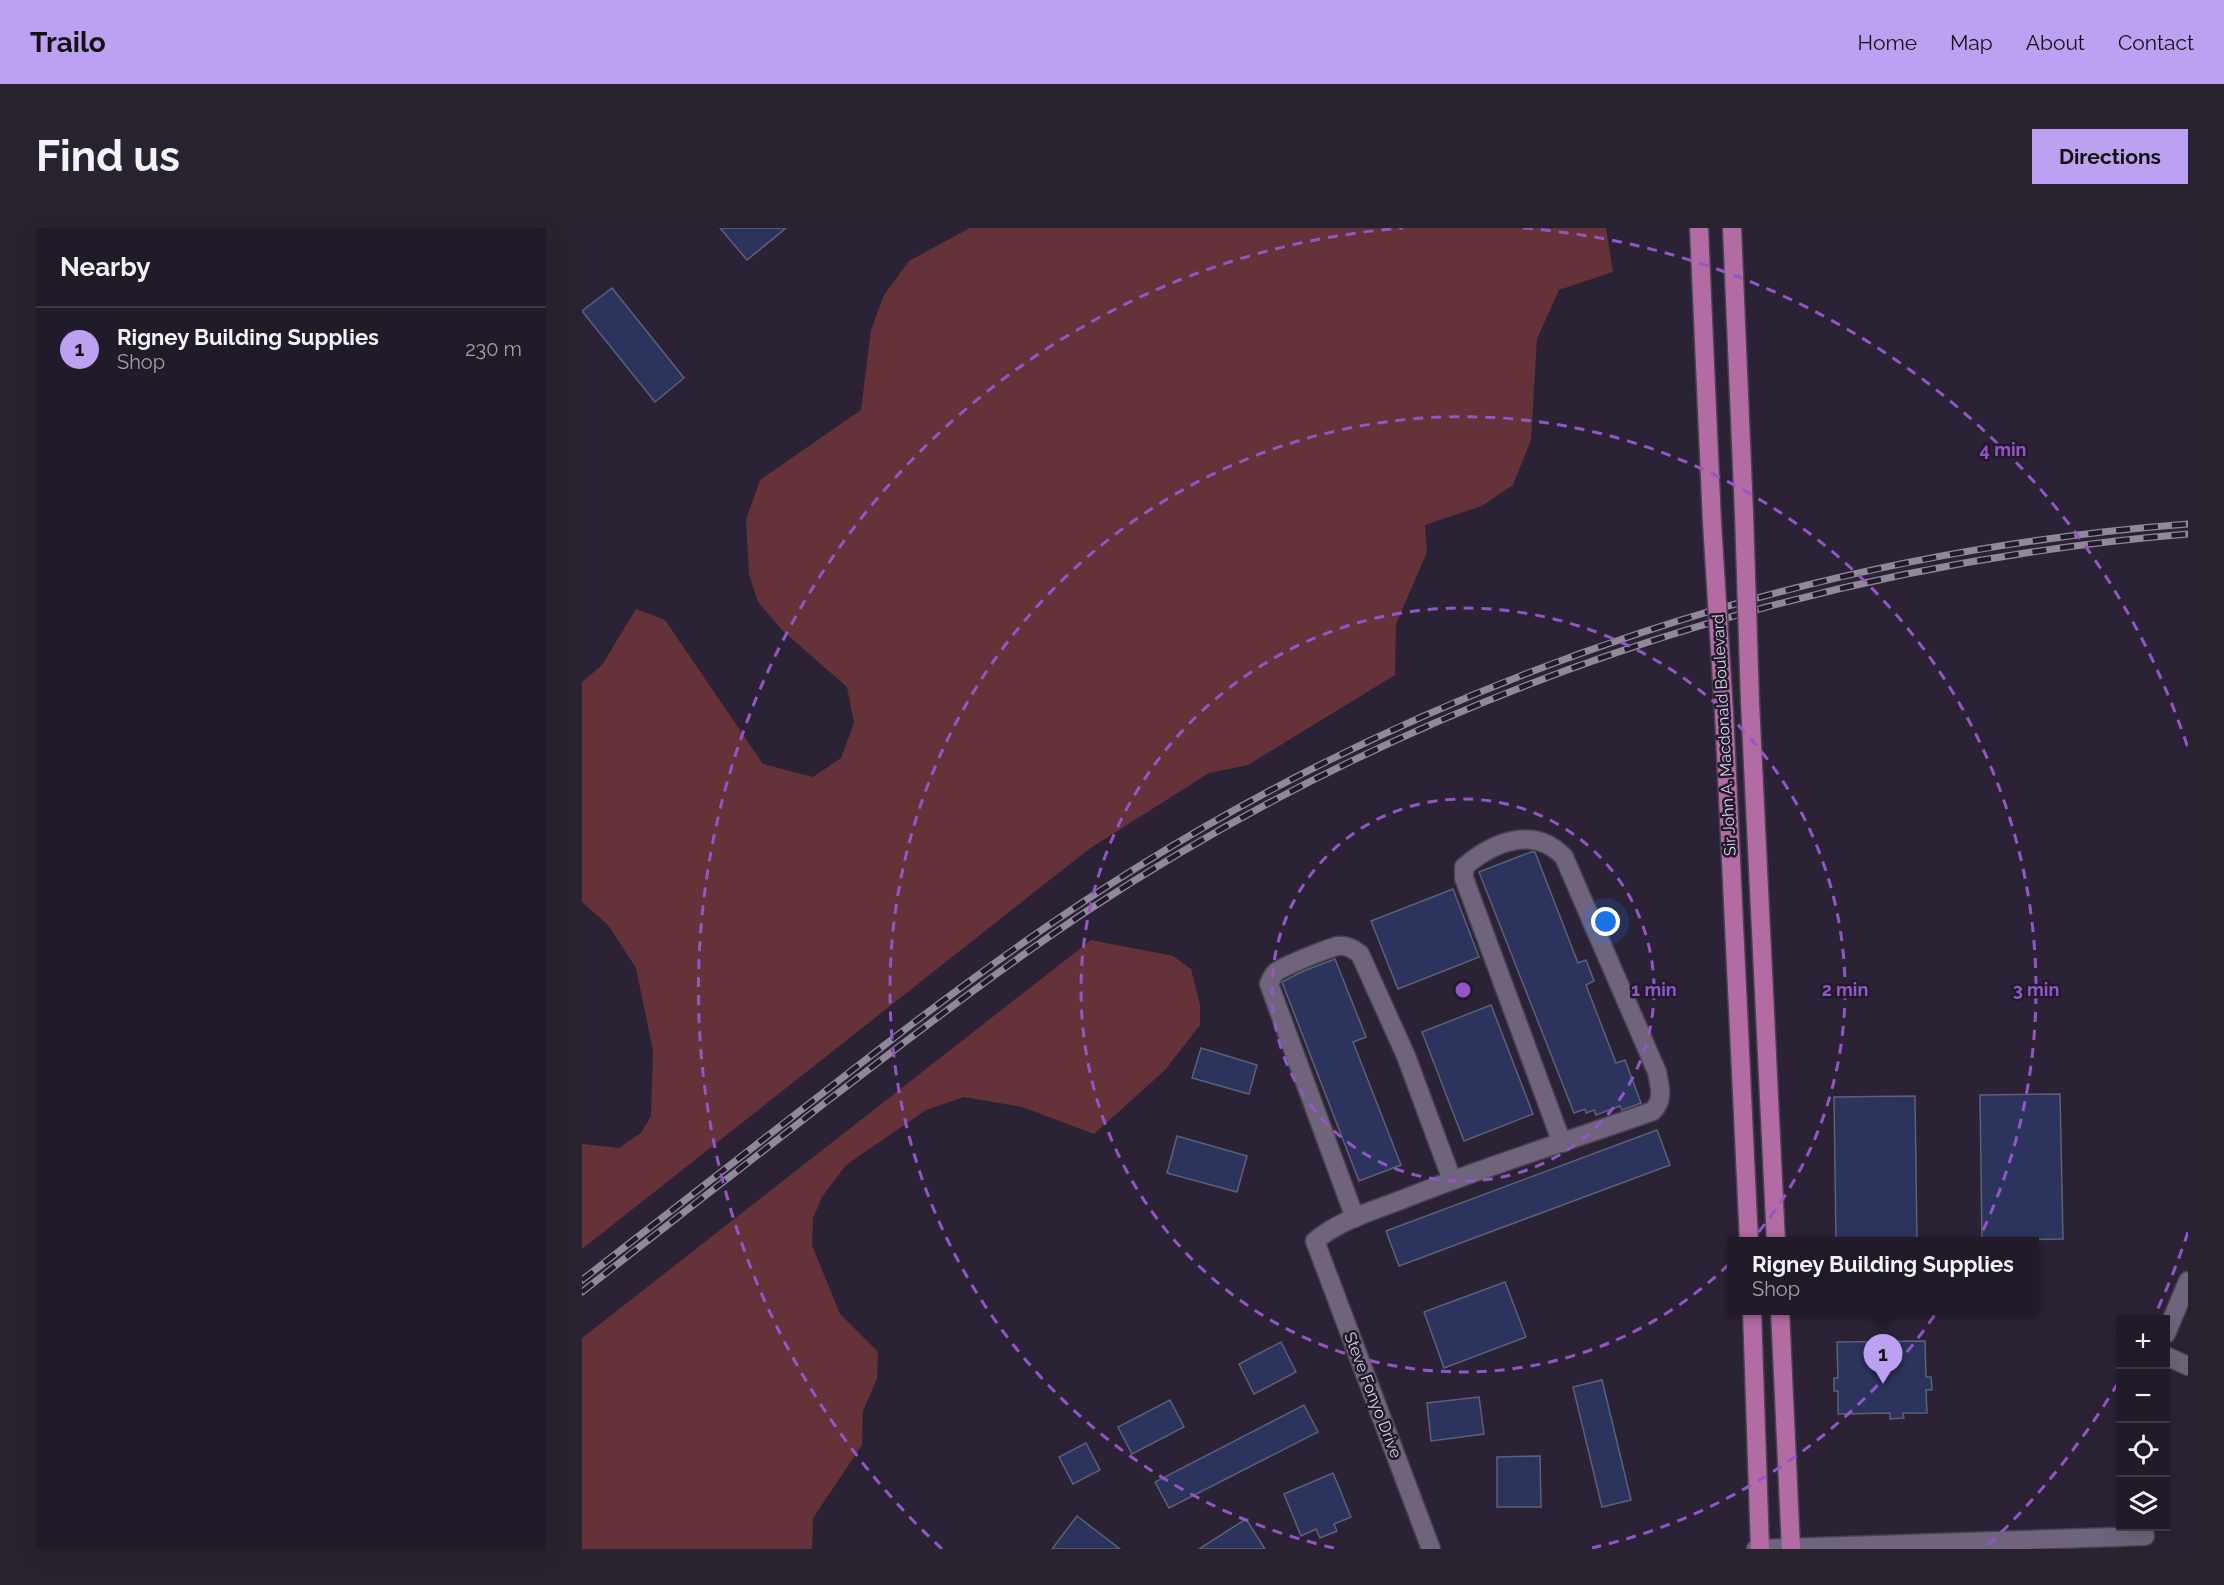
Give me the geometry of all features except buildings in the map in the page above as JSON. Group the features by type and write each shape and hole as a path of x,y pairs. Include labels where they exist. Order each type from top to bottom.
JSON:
{"main road":[{"name":"Sir John A. Macdonald Boulevard","path":"1700,228 1712,523 1724,712 1749,1237"},
{"name":"Sir John A. Macdonald Boulevard","path":"1732,228 1750,702 1776,1237"},
{"path":"1752,1315 1758,1549"},
{"path":"1780,1315 1791,1548"}],"street":[{"path":"1452,1180 1406,1056 1360,954 1351,948 1340,946 1278,971 1271,977 1269,984 1355,1218 1452,1180 1562,1143 1653,1111 1659,1104 1662,1092 1657,1072 1564,857 1555,848 1527,838 1504,843 1477,855 1464,867 1464,878 1562,1143"},
{"name":"Steve Fonyo Drive","path":"1355,1218 1315,1240 1431,1549"},
{"path":"2170,1324 2188,1281"},
{"path":"2170,1358 2188,1366"},
{"path":"1758,1549 2146,1540"}],"shaded area":[{"path":"970,228 1606,228 1613,272 1559,290 1537,339 1531,440 1513,485 1482,506 1425,525 1427,552 1396,624 1395,675 1248,765 1209,773 1089,849 582,1249 582,1144 619,1148 641,1133 651,1116 653,1051 636,968 608,925 582,902 582,682 602,665 636,609 665,620 763,764 813,777 841,758 854,723 847,687 783,631 758,602 749,574 746,520 760,480 861,410 871,330 884,295 909,261"},
{"path":"1091,940 1173,956 1191,969 1200,1005 1200,1025 1165,1070 1094,1134 1022,1107 964,1097 926,1110 846,1165 822,1197 813,1218 812,1245 840,1314 878,1352 877,1379 863,1411 862,1445 813,1518 812,1549 582,1549 582,1338"}],"railway":[{"path":"582,1280 896,1036 1054,921 1136,868 1257,798 1382,735 1510,680 1641,633 1775,593 1912,562 2049,539 2188,524"},
{"path":"582,1292 891,1052 1056,932 1215,832 1345,764 1479,704 1616,653 1756,610 1898,576 2042,550 2188,534"}],"place":[{"name":"Rigney Building Supplies","path":"1883,1384"}]}
